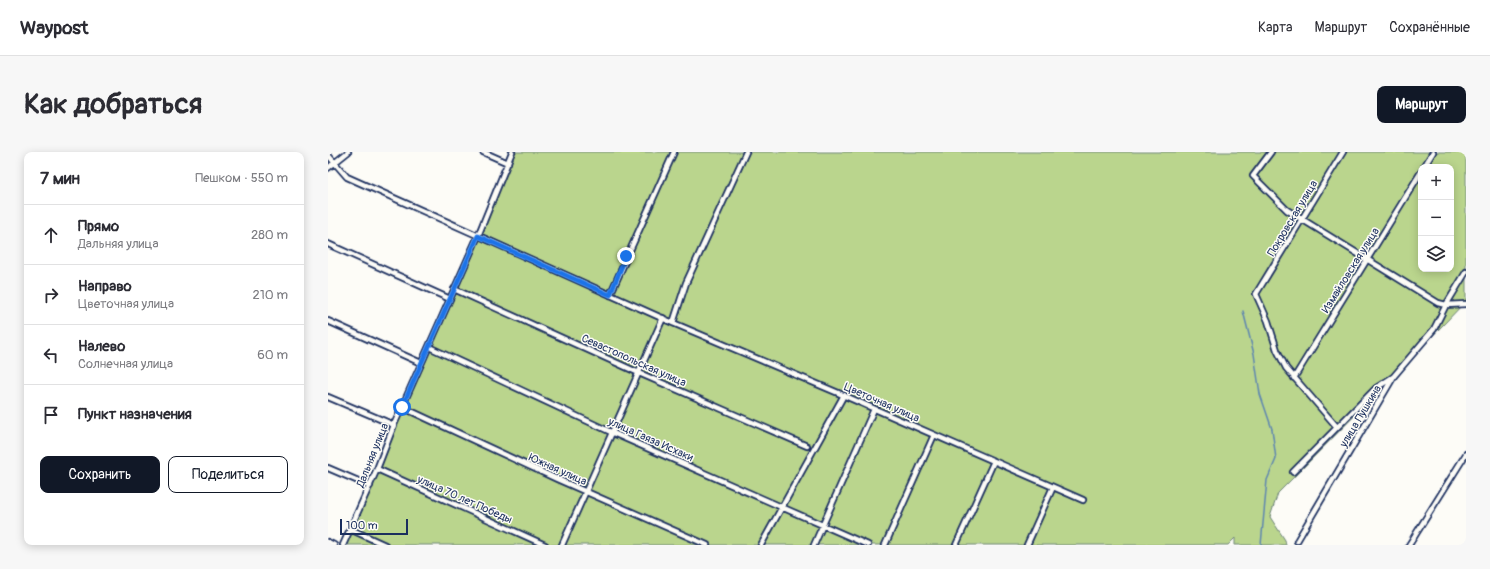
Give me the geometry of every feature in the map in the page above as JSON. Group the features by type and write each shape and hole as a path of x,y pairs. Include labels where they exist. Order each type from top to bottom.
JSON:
{"street":[{"path":"328,168 348,152"},
{"path":"483,152 508,163"},
{"name":"Дальняя улица","path":"343,545 370,486 394,425 478,236 512,152"},
{"path":"610,295 674,152"},
{"path":"673,323 686,283 746,152"},
{"path":"1271,152 1253,176 1287,210 1438,303 1446,305 1466,304"},
{"name":"Покровская улица","path":"1294,378 1286,368 1277,350 1268,321 1256,294 1343,152"},
{"path":"1426,164 1433,152"},
{"path":"328,155 347,177 478,236"},
{"name":"Измайловская улица","path":"1294,378 1418,177"},
{"name":"Цветочная улица","path":"478,236 673,323 1083,500"},
{"path":"328,244 450,299"},
{"name":"улица Пушкина","path":"1297,541 1394,376 1434,329 1446,305 1466,272"},
{"name":"Севастопольская улица","path":"454,289 639,373 807,446"},
{"path":"562,545 663,318"},
{"path":"328,321 421,364"},
{"name":"улица Гаяза Исхаки","path":"429,347 613,433 868,545"},
{"path":"1293,472 1376,388 1394,376"},
{"path":"1294,378 1337,427"},
{"path":"761,545 844,396"},
{"path":"328,397 394,425"},
{"name":"Южная улица","path":"402,407 586,492 707,545"},
{"path":"814,545 874,409"},
{"path":"885,545 934,435"},
{"path":"1409,545 1466,454"},
{"path":"956,545 994,461"},
{"path":"328,468 370,486"},
{"name":"улица 70 лет Победы","path":"377,469 545,545"},
{"path":"1026,545 1053,487"},
{"path":"350,529 385,545"},
{"path":"328,542 334,545"}],"green space":[{"path":"512,152 1466,152 1466,301 1278,493 1270,517 1285,540 1286,545 1235,545 1235,538 1228,545 343,545 461,281"}],"waterway":[{"path":"1243,311 1254,354 1260,394 1272,429 1276,459 1267,480 1261,545"}],"route":[{"path":"402,407 478,236 610,295 626,256"}]}
